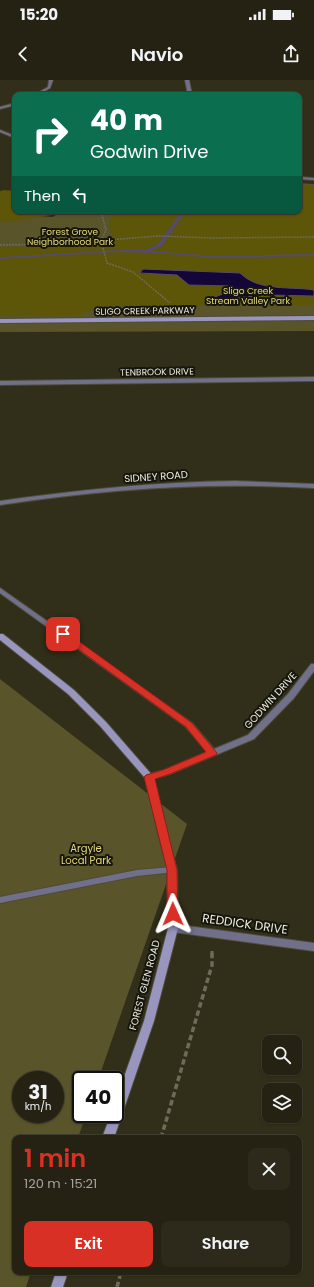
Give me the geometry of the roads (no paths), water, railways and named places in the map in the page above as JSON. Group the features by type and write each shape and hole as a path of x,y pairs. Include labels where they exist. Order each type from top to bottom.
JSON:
{"street":[{"path":"41,92 49,87 52,80"},
{"path":"187,80 189,92"},
{"path":"0,108 12,105"},
{"path":"0,131 12,136"},
{"path":"302,178 314,179"},
{"name":"SLIGO CREEK PARKWAY","path":"0,321 314,318"},
{"name":"TENBROOK DRIVE","path":"0,384 314,379"},
{"name":"SIDNEY ROAD","path":"0,503 66,492 179,483 270,483 314,486"},
{"path":"0,590 189,725 212,753"},
{"name":"FOREST GLEN ROAD","path":"0,636 71,692 103,724 149,777 172,870 173,928 149,1021 109,1135"},
{"name":"GODWIN DRIVE","path":"149,777 167,772 251,737 291,696 314,666"},
{"path":"0,900 137,873 172,870"},
{"name":"REDDICK DRIVE","path":"173,928 314,947"},
{"path":"57,1287 61,1275"}],"waterway":[{"path":"146,251 160,245 182,214"},
{"path":"0,258 120,251 156,252 214,257 314,255"}],"park label":[{"name":"Forest Grove Neighborhood Park","path":"70,238"},
{"name":"Sligo Creek Stream Valley Park","path":"248,296"},
{"name":"Argyle Local Park","path":"86,854"}]}
